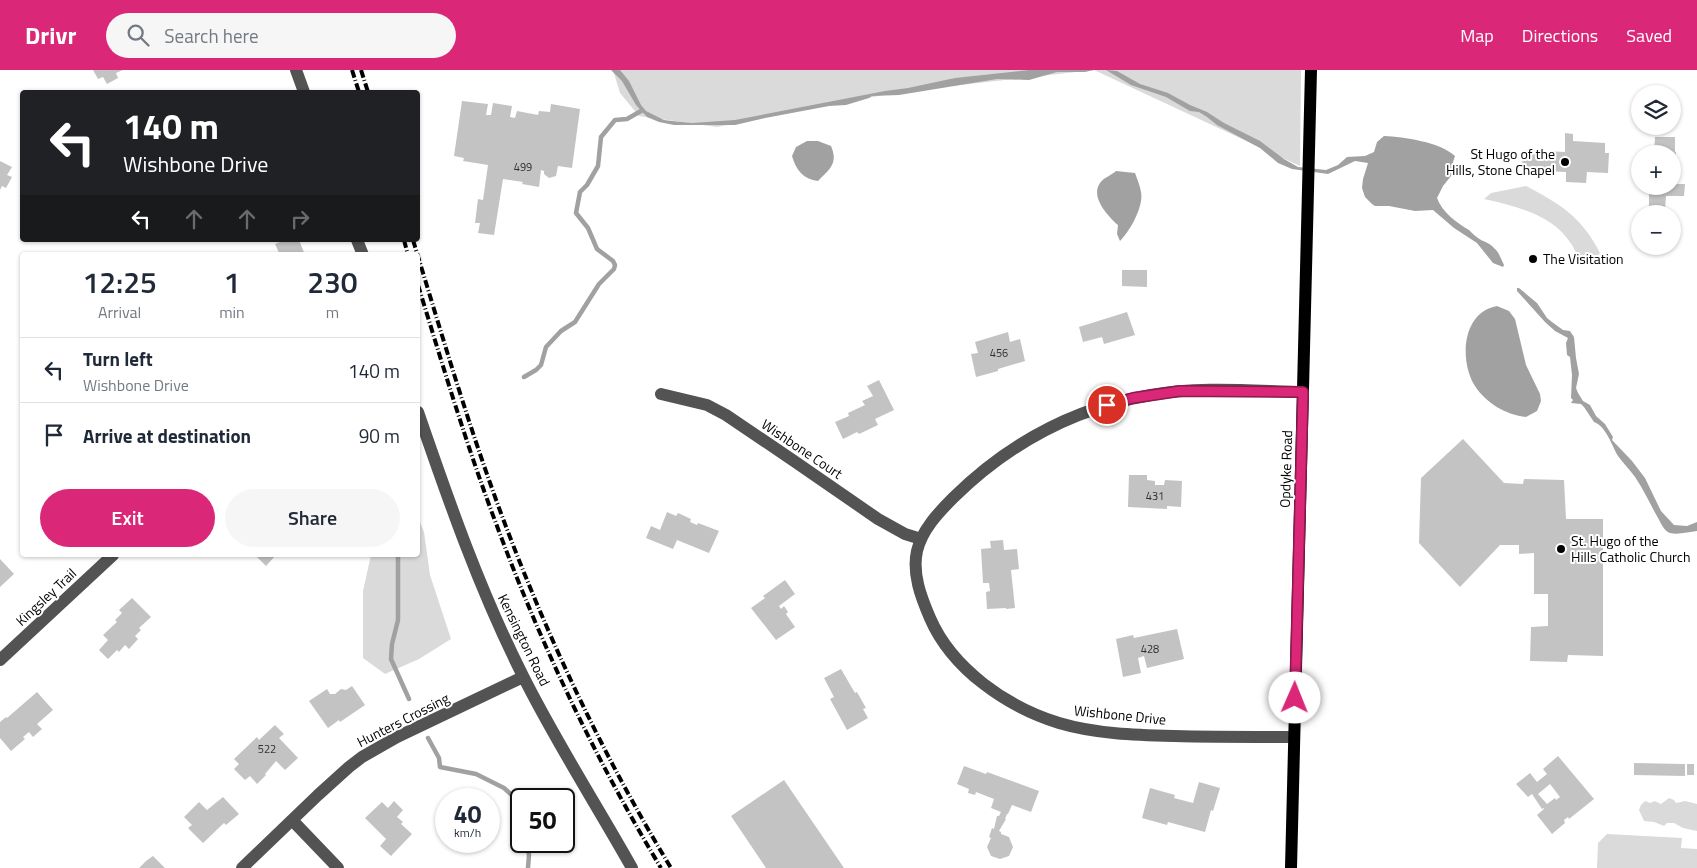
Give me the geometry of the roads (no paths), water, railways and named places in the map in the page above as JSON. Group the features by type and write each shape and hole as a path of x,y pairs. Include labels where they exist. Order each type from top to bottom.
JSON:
{"main road":[{"name":"Opdyke Road","path":"1291,868 1309,187 1310,70"}],"street":[{"path":"296,70 303,90"},
{"name":"Wishbone Drive","path":"1294,737 1154,735 1095,731 1057,722 1021,706 994,690 964,668 947,648 926,609 917,581 916,557 921,539 942,509 984,469 1024,440 1066,420 1133,398 1168,392 1200,390 1303,392"},
{"name":"Wishbone Court","path":"661,394 714,408 794,460 878,519 905,534 921,539"},
{"name":"Kensington Road","path":"420,418 480,583 524,677 632,868"},
{"name":"Kingsley Trail","path":"0,660 110,557"},
{"name":"Hunters Crossing","path":"242,868 349,767 377,747 524,677"},
{"path":"292,820 338,868"}],"waterway":[{"path":"524,377 541,365 546,347 561,331 575,322 599,284 614,269 613,261 597,249 588,228 576,213 580,192 587,185 598,166 601,137 615,120 627,119 641,111"},
{"path":"398,557 398,620 392,644 391,659 409,699"},
{"path":"428,738 439,758 440,767 476,774 504,788 510,793"},
{"path":"528,868 529,853"}],"railway":[{"path":"352,70 358,90"},
{"path":"361,70 367,90"},
{"path":"405,242 407,252"},
{"path":"414,242 417,252"},
{"path":"420,263 480,454 522,568 560,656 601,743 671,868"},
{"path":"420,291 476,466 497,526 532,614 592,744 661,868"}],"place":[{"name":"St Hugo of the Hills, Stone Chapel","path":"1565,162"},
{"name":"The Visitation","path":"1533,259"},
{"name":"St. Hugo of the Hills Catholic Church","path":"1561,549"}]}
